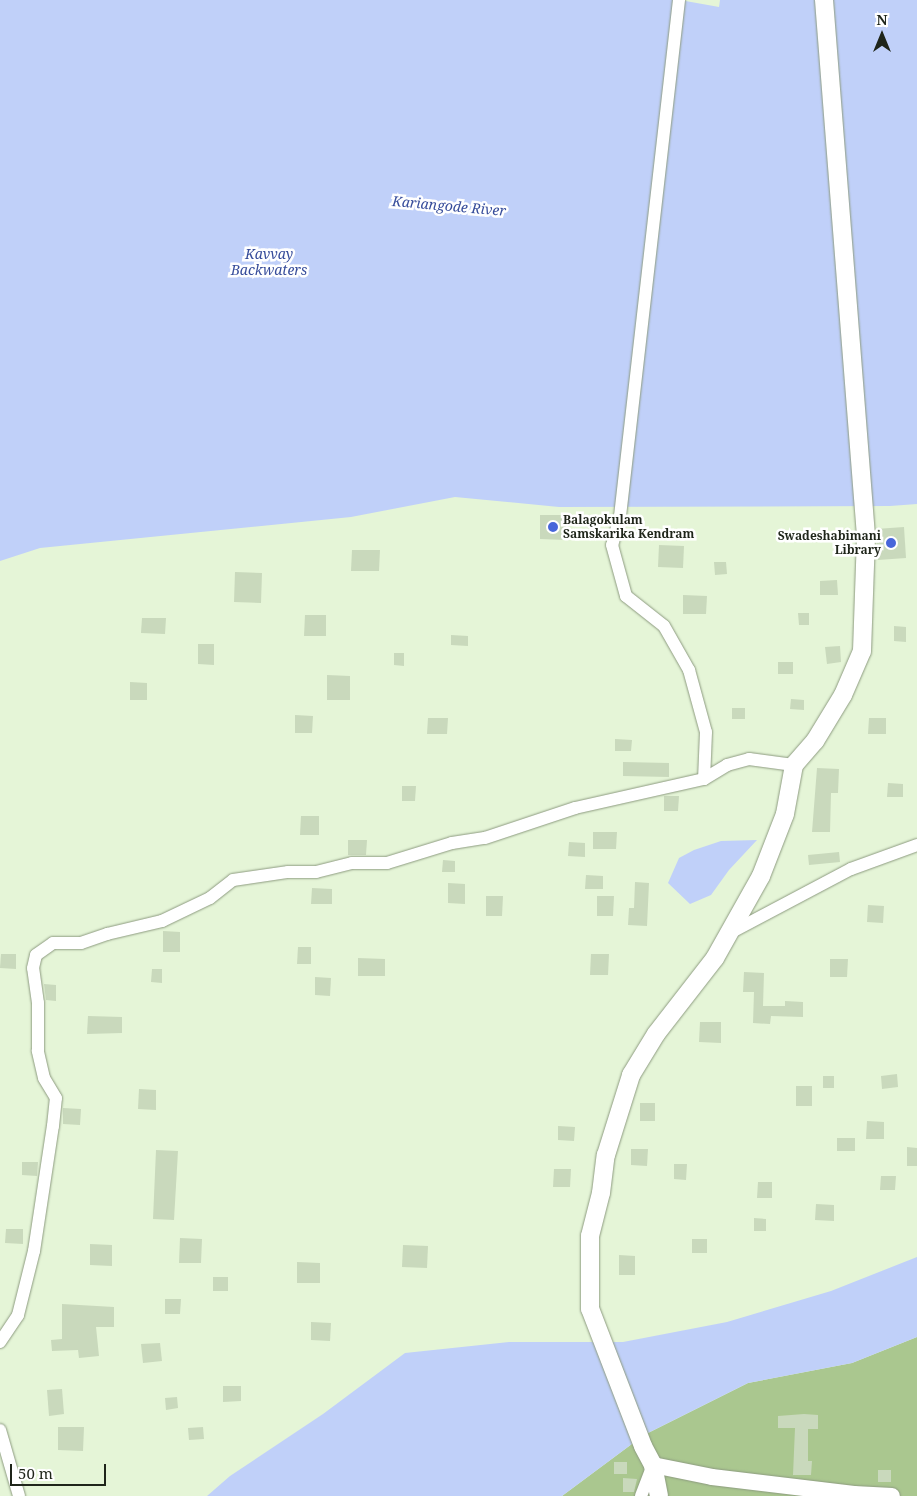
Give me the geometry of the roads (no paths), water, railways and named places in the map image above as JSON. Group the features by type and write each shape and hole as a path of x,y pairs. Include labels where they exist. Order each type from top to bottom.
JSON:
{"main road":[{"path":"659,1496 653,1465 643,1446 590,1309 590,1236 601,1193 606,1155 631,1075 656,1034 715,958 761,876 785,814 794,765 814,741 843,695 862,651 866,536 824,0"}],"street":[{"path":"679,0 620,516 612,545 626,596 664,626 689,670 706,732 704,779"},
{"path":"0,1342 18,1316 34,1252 56,1098 44,1078 38,1051 38,1002 33,968 36,955 53,943 81,943 107,934 162,921 210,898 233,880 288,872 316,872 352,863 387,863 452,843 485,838 575,808 704,779 727,765 749,759 794,765"},
{"path":"728,934 851,870 917,845"},
{"path":"0,1430 19,1496"},
{"path":"642,1496 653,1465 712,1477 854,1494 892,1496"}],"water":[{"name":"Kavvay Backwaters","path":"0,0 680,0 719,7 720,0 917,0 917,504 890,506 559,507 455,497 351,517 40,548 0,561"},
{"path":"757,840 729,870 711,895 690,904 668,883 679,858 694,850 721,841"},
{"path":"917,1257 917,1337 852,1363 748,1383 644,1435 562,1496 207,1496 230,1476 323,1414 405,1353 509,1342 623,1342 727,1322 831,1291"}],"place":[{"name":"Balagokulam Samskarika Kendram","path":"553,527"},
{"name":"Swadeshabimani Library","path":"891,543"}],"water label":[{"name":"Kariangode River","path":"449,206"}]}
